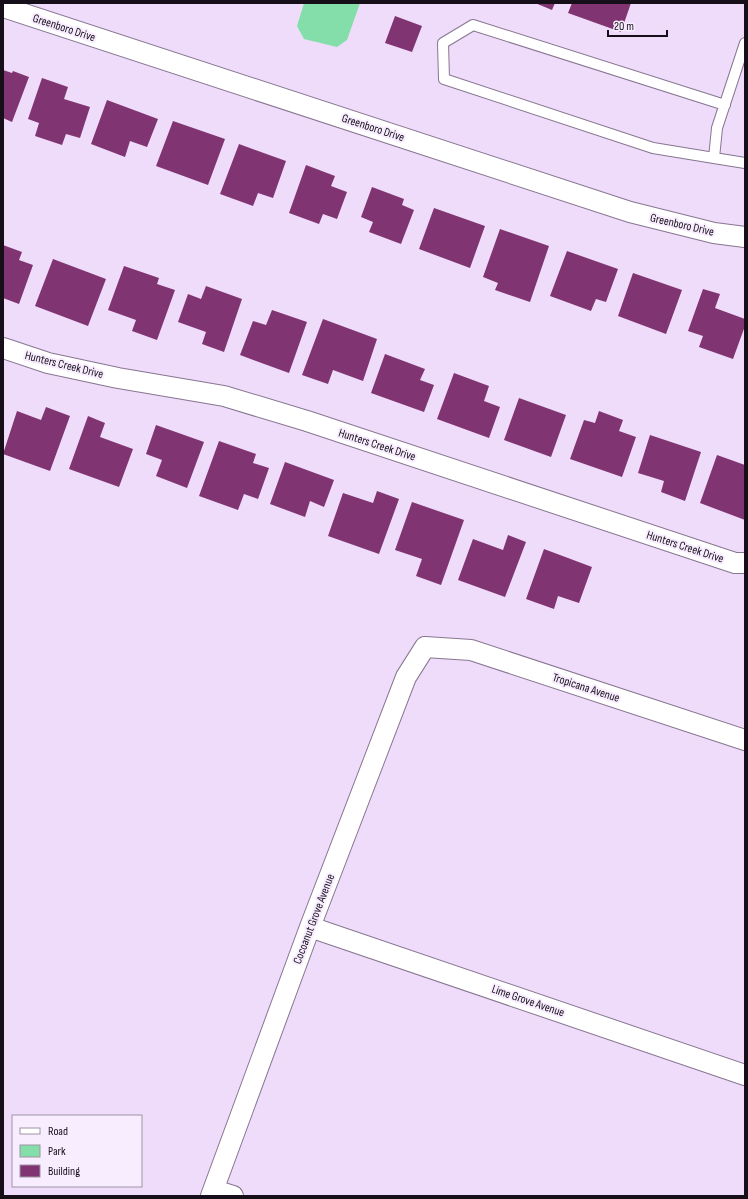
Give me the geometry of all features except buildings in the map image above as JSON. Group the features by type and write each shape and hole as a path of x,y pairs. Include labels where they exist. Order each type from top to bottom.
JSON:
{"street":[{"name":"Greenboro Drive","path":"3,8 630,212 714,233 745,237"},
{"name":"Hunters Creek Drive","path":"3,348 56,365 118,378 224,396 307,421 735,563 745,563"},
{"name":"Tropicana Avenue","path":"425,646 471,650 745,740"},
{"name":"Cocoanut Grove Avenue","path":"213,1193 310,927 406,677 425,646"},
{"name":"Lime Grove Avenue","path":"310,927 745,1075"},
{"path":"213,1193 233,1196"}],"lane":[{"path":"725,105 473,25 444,43 444,79 653,148 745,163"},
{"path":"714,158 717,128 745,43"}],"green space":[{"path":"304,3 360,3 347,40 337,47 304,39 297,26"}]}
